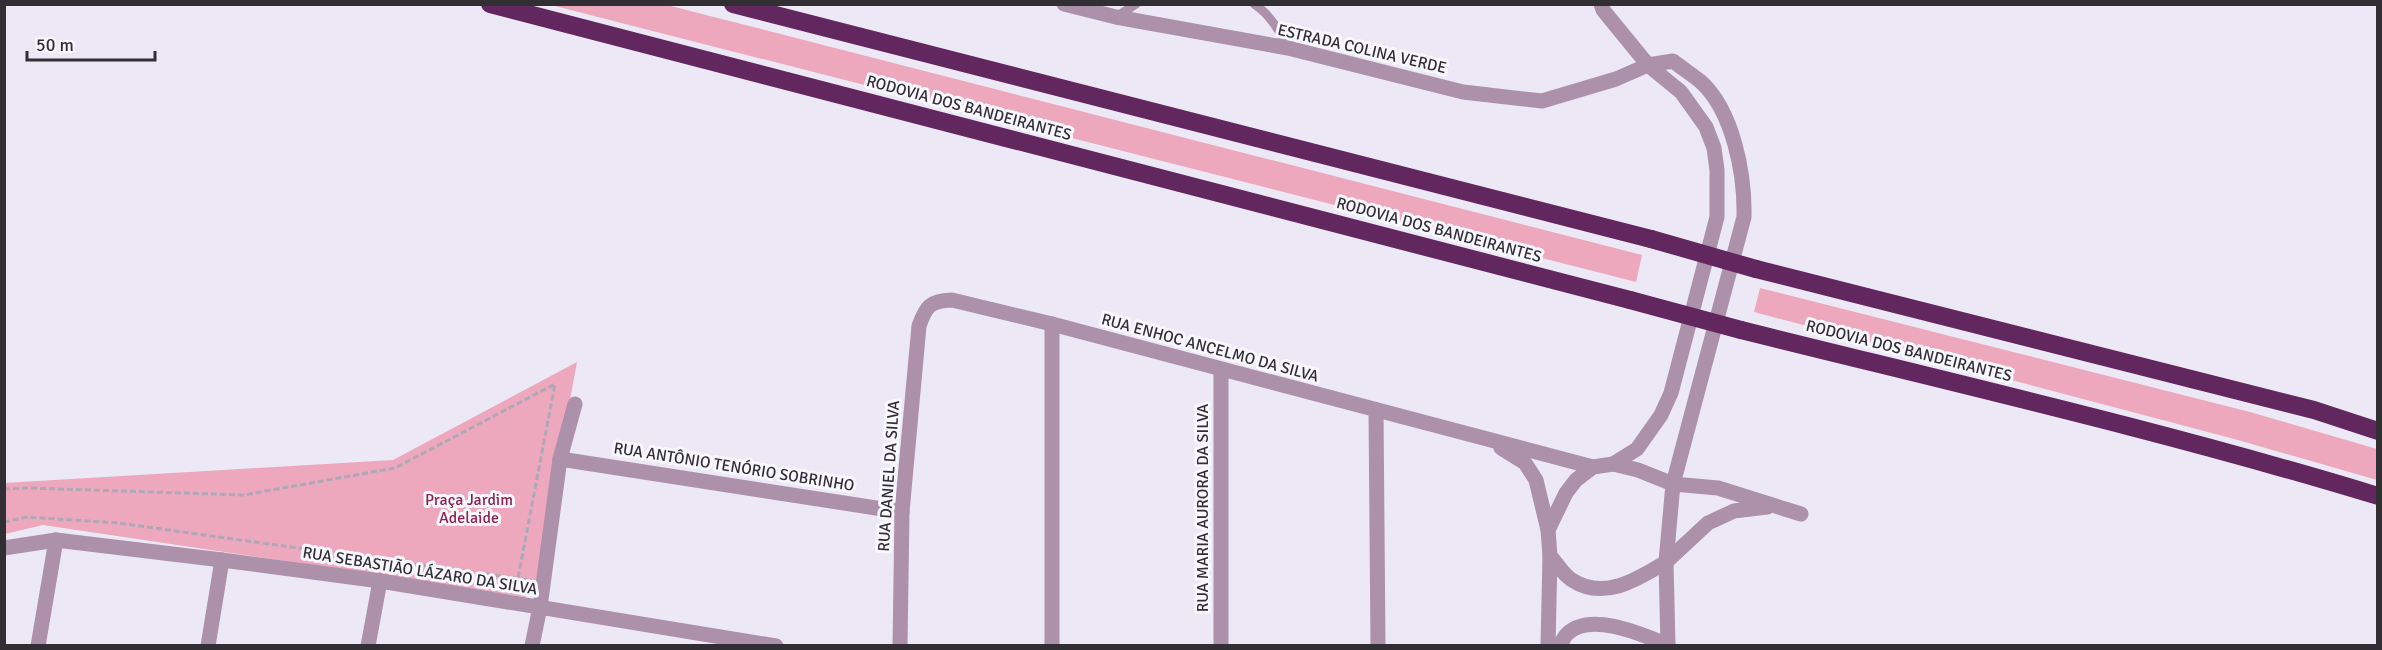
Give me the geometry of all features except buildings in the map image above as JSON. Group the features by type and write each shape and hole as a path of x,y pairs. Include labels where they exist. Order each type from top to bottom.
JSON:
{"highway":[{"name":"RODOVIA DOS BANDEIRANTES","path":"490,4 1741,330 2102,419 2282,467 2378,496"},
{"path":"733,4 1651,239 1756,269 2314,410 2378,430"}],"street":[{"name":"ESTRADA COLINA VERDE","path":"1064,4 1116,17 1288,48 1463,92 1542,101 1616,79 1648,65 1673,61 1701,82 1712,97 1730,131 1736,149 1744,199 1744,216 1673,484"},
{"path":"1601,4 1648,65 1680,92 1706,127 1714,148 1717,170 1717,217 1671,393 1661,415 1637,449 1613,464"},
{"name":"RUA ENHOC ANCELMO DA SILVA","path":"924,310 938,301 952,300 1052,324 1593,467"},
{"name":"RUA DANIEL DA SILVA","path":"900,645 902,512 919,326 924,310"},
{"path":"1052,324 1052,645"},
{"name":"RUA MARIA AURORA DA SILVA","path":"1221,370 1221,645"},
{"path":"532,645 540,607 560,459 575,404"},
{"path":"1376,410 1378,645"},
{"name":"RUA ENHOC ANCELMO DA SILVA","path":"1489,440 1525,463 1536,480 1548,530"},
{"name":"RUA ANTÔNIO TENÓRIO SOBRINHO","path":"560,459 902,512"},
{"path":"1548,645 1550,556 1548,530 1575,480 1593,467 1613,464 1638,470 1673,484 1718,488 1801,514"},
{"path":"1559,645 1569,632 1593,623 1630,629 1668,645 1666,562 1673,484"},
{"path":"1550,556 1570,579 1586,587 1602,590 1639,579 1666,562 1708,523 1734,511 1771,506"},
{"path":"38,645 56,540"},
{"name":"RUA SEBASTIÃO LÁZARO DA SILVA","path":"4,548 56,540 222,560 380,581 540,607 698,639 776,645"},
{"path":"208,645 222,560"},
{"path":"368,645 380,581"}],"lane":[{"path":"1116,17 1136,4"},
{"path":"1254,4 1278,28 1288,48"}],"path":[{"path":"4,489 244,495 395,468 555,384 518,578 118,523 27,517 4,522"}],"green space":[{"path":"551,5 667,5 1642,255 1636,282"},
{"path":"1760,288 2250,412 2377,449 2377,480 2238,440 1754,312"},
{"name":"Praça Jardim Adelaide","path":"577,362 535,590 525,597 43,525 5,534 4,483 393,460"}]}
